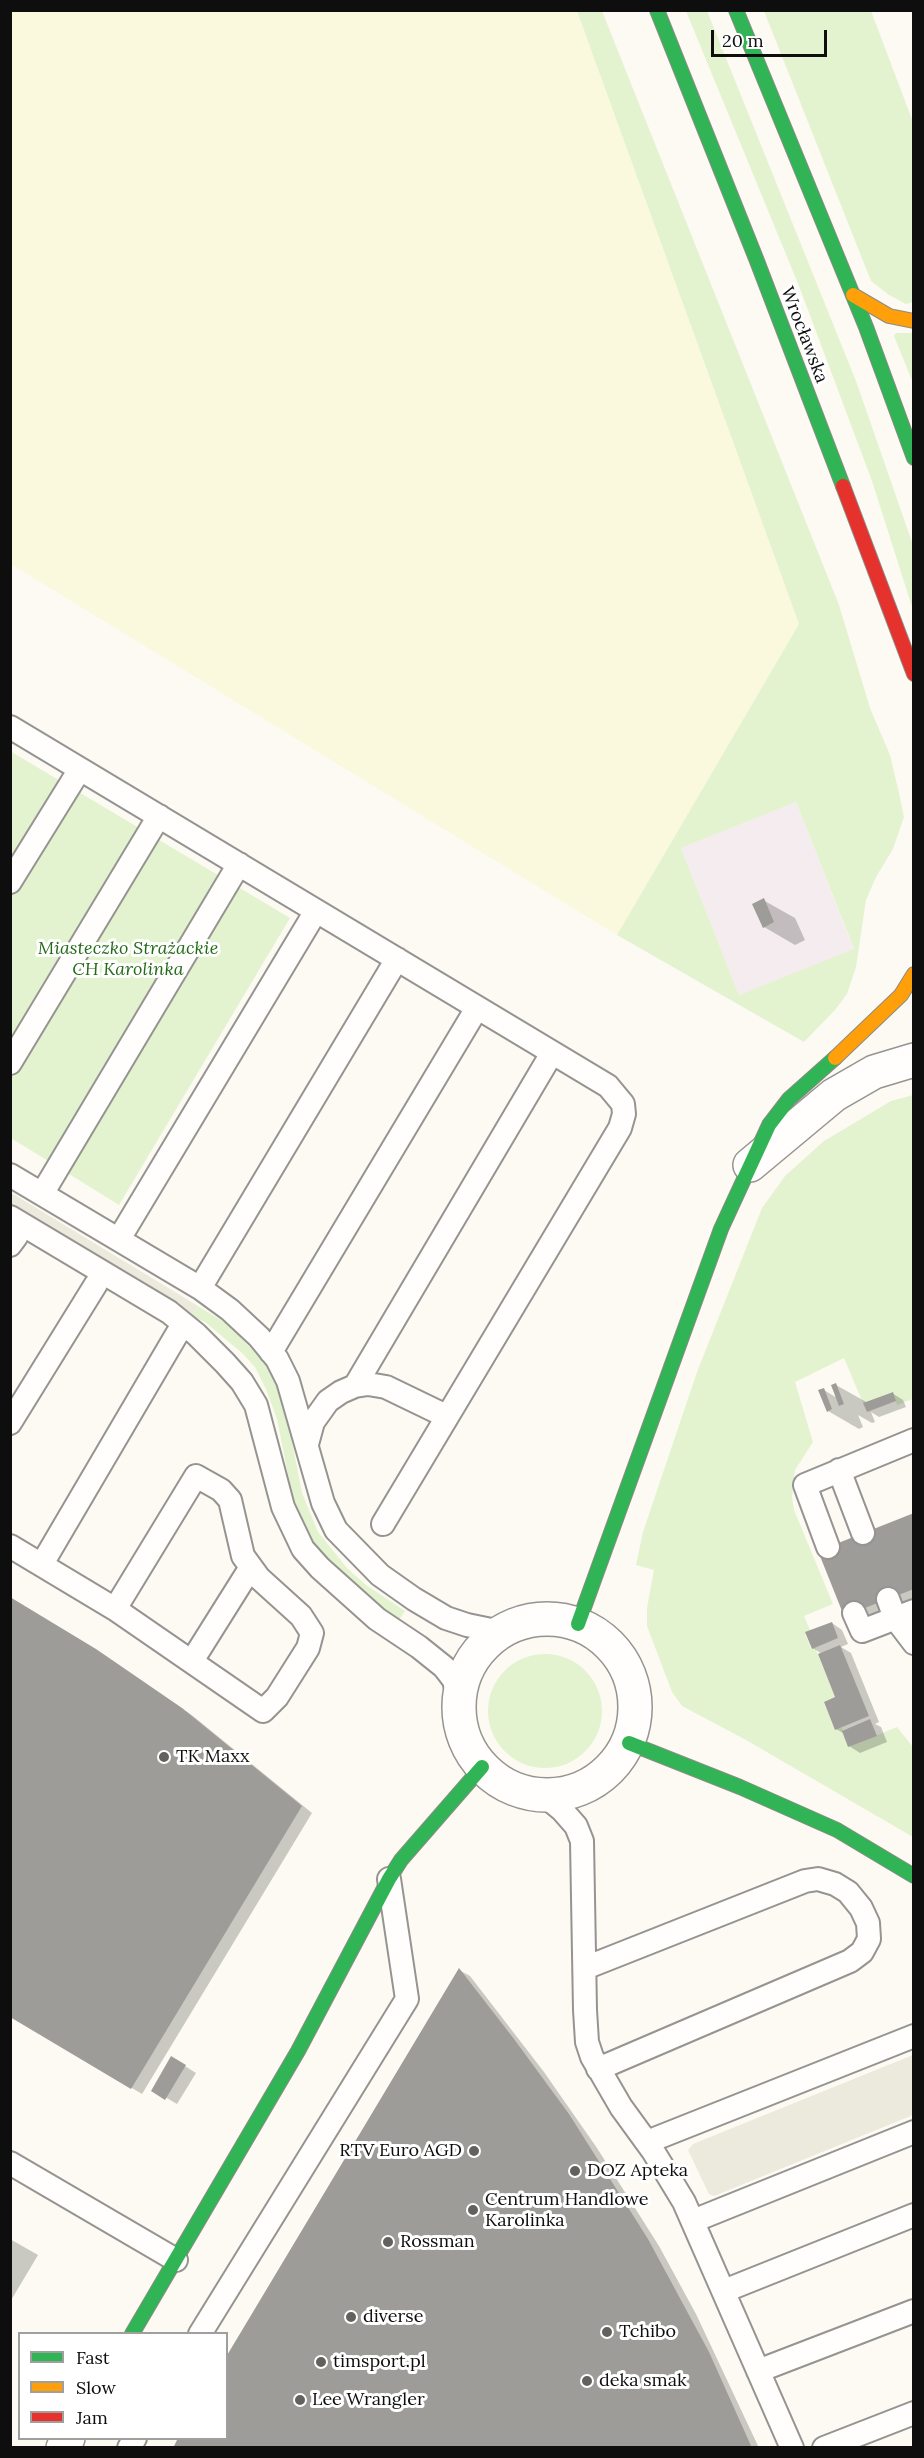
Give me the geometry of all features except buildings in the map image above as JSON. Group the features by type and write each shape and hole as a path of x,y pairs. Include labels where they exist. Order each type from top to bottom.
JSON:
{"street":[{"name":"Wrocławska","path":"657,10 757,261 914,674"},
{"path":"736,10 853,295 914,458"},
{"path":"853,295 889,316 914,321"},
{"path":"578,1624 721,1229 768,1125 789,1099 872,1025 901,995 914,974"},
{"path":"750,1165 834,1095 874,1072 914,1060"},
{"path":"544,1618 578,1624 603,1638 622,1660 633,1686 636,1715 629,1743 611,1769 597,1780 568,1794 545,1796 521,1792 501,1783 482,1767 468,1747 461,1726 459,1701 462,1683 469,1666 484,1645 501,1632 524,1622 544,1618"},
{"path":"629,1743 740,1787 837,1830 914,1876"},
{"path":"133,2332 298,2051 389,1879 401,1860 482,1767"}],"lane":[{"path":"10,727 608,1086 622,1104 624,1114 620,1128 383,1524"},
{"path":"10,882 80,769"},
{"path":"10,1064 159,816"},
{"path":"42,1194 239,864"},
{"path":"119,1239 316,911"},
{"path":"200,1288 397,960"},
{"path":"271,1352 477,1008"},
{"path":"355,1386 552,1053"},
{"path":"10,1175 200,1288 230,1310 259,1337 288,1381 323,1503 336,1530 380,1575 446,1617 467,1625 501,1632"},
{"path":"12,1233 225,1363"},
{"path":"12,1233 169,1312 196,1334 225,1363 242,1382 256,1405 283,1507 303,1549 320,1568 369,1612 444,1666 454,1680 459,1701"},
{"path":"10,1423 96,1284"},
{"path":"42,1564 177,1334"},
{"path":"307,1446 313,1422 328,1401 355,1386 368,1384 386,1387 446,1416"},
{"path":"828,1547 805,1485 839,1470 912,1444"},
{"path":"839,1470 863,1533"},
{"path":"10,1546 115,1609 263,1711 278,1697 308,1648 312,1633 301,1616 259,1578 243,1556 230,1500 221,1490 196,1476 115,1609"},
{"path":"192,1661 251,1567"},
{"path":"858,1622 899,1609 914,1643"},
{"path":"545,1796 576,1826 582,1841 587,2042 598,2069 621,2107 647,2142 684,2202 792,2448"},
{"path":"201,2332 406,1999 389,1879"},
{"path":"585,1968 805,1881 818,1879 835,1884 848,1892 861,1908 868,1923 869,1939 862,1952 850,1961 598,2069"},
{"path":"647,2142 914,2036"},
{"path":"693,2222 914,2132"},
{"path":"10,2163 176,2260"},
{"path":"723,2291 914,2215"},
{"path":"758,2372 914,2311"},
{"path":"824,2448 914,2413"}],"shaded area":[{"path":"10,11 577,11 799,624 617,935 11,564"},
{"path":"796,802 854,950 739,995 681,848"},
{"path":"10,1192 198,1306 192,1316 11,1207"},
{"path":"913,2055 913,2115 714,2196 709,2194 688,2150 693,2144"}],"green space":[{"path":"577,11 602,11 839,605 870,708 890,755 899,793 904,817 893,849 876,877 866,900 856,967 847,994 804,1042 617,935 799,624","holes":["796,802 854,949 739,995 681,848"]},
{"path":"686,11 707,11 856,381 913,545 913,610 872,481 799,286"},
{"path":"764,11 871,11 913,122 913,302 906,304 889,295 871,281"},
{"path":"896,333 913,333 913,383 894,336"},
{"name":"Miasteczko Strażackie CH Karolinka","path":"10,751 290,918 119,1205 11,1138"},
{"path":"913,1095 913,1399 897,1405 892,1392 863,1403 844,1358 795,1382 813,1442 795,1470 792,1497 794,1510 833,1604 804,1616 810,1630 805,1633 811,1649 815,1647 835,1697 824,1703 835,1729 842,1728 848,1747 897,1727 913,1747 913,1837 746,1740 682,1706 672,1692 647,1626 647,1608 654,1570 636,1565 643,1532 697,1372 762,1208 785,1176 824,1141 891,1101"},
{"path":"198,1306 227,1324 263,1360 286,1411 302,1493 318,1532 347,1568 366,1585 405,1611 399,1620 365,1597 322,1555 311,1539 298,1517 277,1419 266,1389 255,1367 242,1353 205,1322 192,1316"},
{"path":"545,1654 567,1658 585,1671 598,1689 602,1711 598,1733 585,1751 567,1764 545,1768 523,1764 505,1751 492,1733 488,1711 492,1689 505,1671 523,1658"}],"traffic: fast":[{"path":"657,10 843,486"},
{"path":"736,10 866,327 914,458"},
{"path":"578,1624 721,1229 769,1125 789,1099 835,1058"},
{"path":"629,1743 740,1787 837,1830 914,1876"},
{"path":"133,2332 298,2051 389,1879 401,1860 482,1767"}],"traffic: slow":[{"path":"853,295 889,316 914,321"},
{"path":"835,1058 901,995 914,974"}],"traffic: jam":[{"path":"843,486 914,674"}],"place":[{"name":"TK Maxx","path":"164,1757"},
{"name":"RTV Euro AGD","path":"474,2151"},
{"name":"DOZ Apteka","path":"575,2171"},
{"name":"Centrum Handlowe Karolinka","path":"473,2210"},
{"name":"Rossman","path":"388,2242"},
{"name":"diverse","path":"351,2317"},
{"name":"Tchibo","path":"607,2332"},
{"name":"timsport.pl","path":"321,2362"},
{"name":"deka smak","path":"587,2381"},
{"name":"Lee Wrangler","path":"300,2400"}]}
